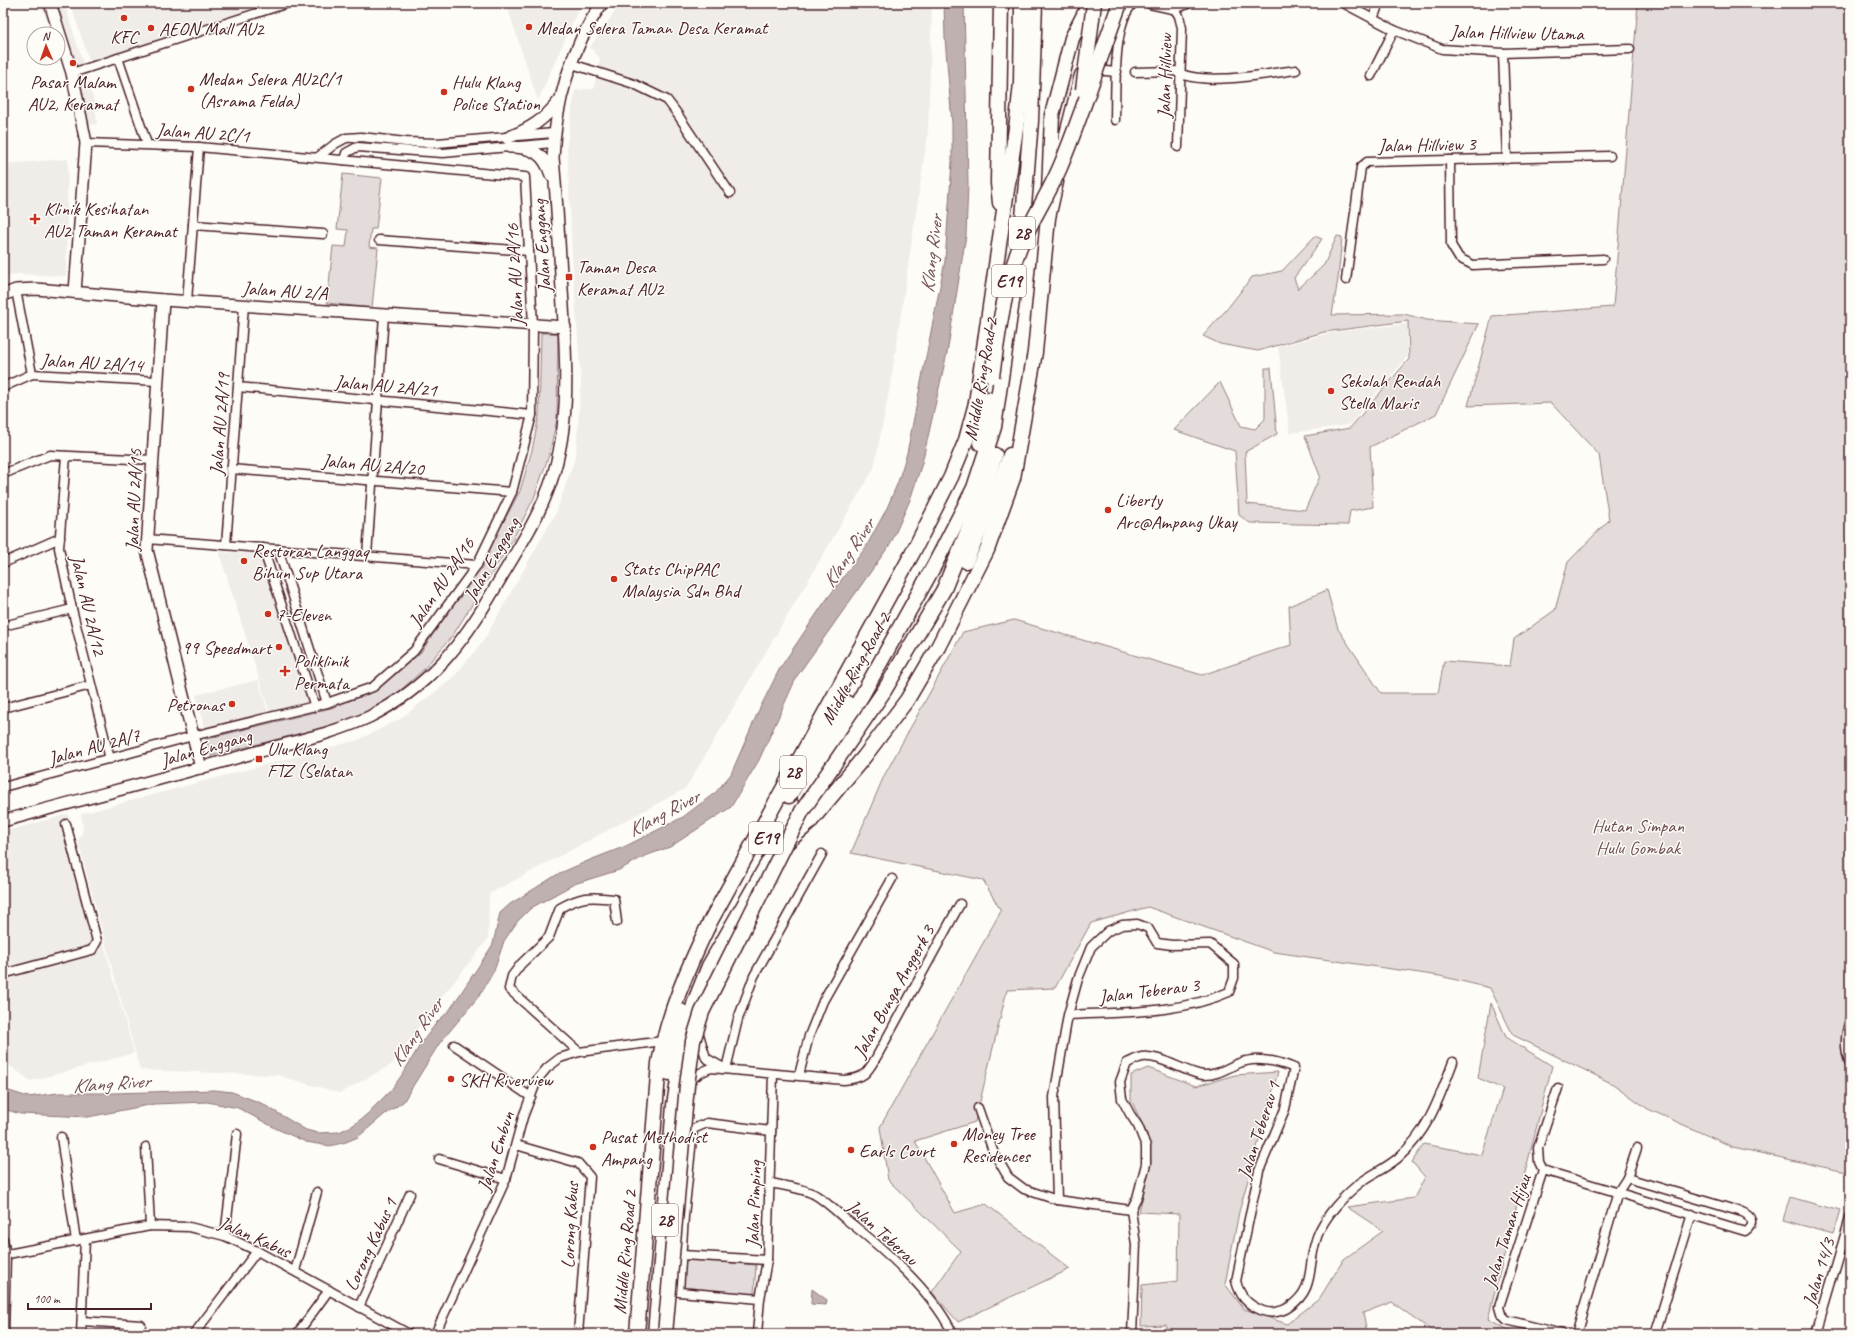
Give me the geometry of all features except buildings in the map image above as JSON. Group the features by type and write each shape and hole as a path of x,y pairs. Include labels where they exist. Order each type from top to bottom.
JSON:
{"highway":[{"path":"1001,3 998,183 1003,224"},
{"name":"Middle Ring Road 2","path":"637,1334 658,1078 663,1041 690,963 710,922 912,554 954,470 966,440 976,403 1017,122 1021,83 1022,3"},
{"name":"Middle Ring Road 2","path":"655,1334 663,1254 674,1105 684,1045 695,1001 709,966 935,564 974,488 994,427 1023,226 1031,121 1035,3"},
{"path":"773,854 809,823 864,757 907,700 938,647 987,550 1012,478 1020,444 1035,352 1048,218 1052,115 1072,38 1092,3"},
{"path":"1048,218 1064,144 1092,39 1096,15 1092,3"},
{"path":"1080,112 1092,3"},
{"path":"1080,112 1120,3"},
{"name":"E19","path":"647,1334 662,1118 681,1009 700,964 752,863 788,798 882,643 928,559 966,484 983,433 998,335 1011,277 1019,250 1032,220 1060,166 1080,112"},
{"path":"944,589 982,496 994,461 996,454 994,427"},
{"path":"944,589 966,561 996,494 1009,456 1020,444"},
{"name":"E19","path":"665,1334 687,1085 693,1041 702,1012 802,811 884,692 944,589"}],"street":[{"path":"50,3 72,72 86,143 75,292"},
{"path":"72,72 288,3"},
{"name":"Jalan Enggang","path":"3,821 201,768 338,729 366,718 390,706 420,684 444,662 465,636 535,519 547,494 560,445 565,417 566,364 554,138 559,101 572,64 584,35 602,3"},
{"path":"1114,3 1118,46"},
{"path":"1115,120 1118,46 1124,15 1134,3"},
{"path":"1151,3 1174,8 1186,3"},
{"name":"Jalan Hillview Utama","path":"1343,3 1394,30 1442,49 1503,53 1630,50"},
{"path":"1373,19 1379,3"},
{"name":"Jalan Hillview","path":"1174,8 1179,16 1182,28 1178,148"},
{"path":"1371,76 1394,30"},
{"path":"1503,53 1507,159"},
{"path":"118,58 147,144"},
{"path":"572,64 634,84 667,100 730,193"},
{"path":"1083,70 1117,72"},
{"path":"1135,72 1175,71 1180,74 1200,78 1234,78 1296,70"},
{"path":"508,142 532,127 550,112 559,101"},
{"path":"318,157 334,144 346,138 361,137 406,142 508,142 540,155 547,162 556,189"},
{"path":"344,160 346,153 357,147 442,153 508,142 554,138"},
{"name":"Jalan AU 2C/1","path":"86,143 199,147 525,176"},
{"path":"187,301 199,147"},
{"name":"Jalan Hillview 3","path":"1346,280 1361,167 1367,162 1610,156"},
{"path":"1450,160 1451,245 1460,258 1473,265 1603,260"},
{"name":"Jalan AU 2A/16","path":"193,736 327,704 373,687 414,651 477,565 512,492 532,415 533,325 525,176"},
{"path":"193,225 323,234"},
{"path":"379,240 529,251"},
{"name":"Jalan AU 2/A","path":"3,295 16,290 36,289 162,300 565,327"},
{"path":"16,290 32,374"},
{"name":"Jalan AU 2A/15","path":"162,300 147,550 201,768"},
{"name":"Jalan AU 2A/19","path":"226,545 244,305"},
{"path":"367,556 384,315"},
{"name":"Jalan AU 2A/14","path":"3,387 32,374 157,381"},
{"name":"Jalan AU 2A/21","path":"238,387 532,415"},
{"path":"3,474 50,456 152,460"},
{"name":"Jalan AU 2A/12","path":"66,456 59,548 72,609 110,759"},
{"name":"Jalan AU 2A/20","path":"231,469 512,492"},
{"path":"3,563 60,538"},
{"path":"147,539 477,565"},
{"path":"263,548 315,707"},
{"path":"278,549 327,704"},
{"path":"3,626 72,609"},
{"path":"3,708 91,685"},
{"name":"Jalan AU 2A/7","path":"3,787 193,736"},
{"path":"3,974 92,950 96,940 66,824"},
{"path":"726,1069 738,1019 754,976 822,854"},
{"path":"800,1075 809,1036 823,1001 892,879"},
{"path":"579,1052 509,989 512,976 521,964 549,937 560,908 575,900 592,896 614,899 617,922"},
{"name":"Jalan Bunga Anggerk 3","path":"726,1069 844,1080 856,1079 865,1075 960,904"},
{"name":"Jalan Teberau 3","path":"1057,1200 1054,1097 1068,1015 1078,979 1091,947 1108,931 1122,926 1137,924 1148,928 1158,943 1172,945 1210,944 1234,964 1234,978 1229,992 1217,997 1170,1008 1068,1015"},
{"path":"695,1001 701,1045 706,1058 718,1066 726,1069"},
{"path":"1850,1019 1844,1036 1846,1054 1850,1064"},
{"name":"Jalan Embun","path":"435,1334 506,1179 523,1117 537,1080 547,1068 560,1058 579,1052 663,1041"},
{"path":"454,1045 531,1097"},
{"name":"Jalan Teberau 1","path":"1132,1334 1136,1245 1131,1210 1146,1164 1146,1146 1138,1126 1122,1099 1120,1082 1127,1063 1142,1057 1170,1063 1202,1075 1217,1074 1247,1061 1266,1060 1278,1062 1294,1068 1285,1110 1259,1171 1236,1281 1240,1294 1251,1306 1265,1312 1282,1312 1299,1301 1308,1283 1316,1240 1335,1207 1359,1184 1397,1159 1414,1142 1428,1122 1453,1062"},
{"path":"674,1105 693,1078 701,1072 711,1068 726,1069"},
{"name":"Jalan Pimping","path":"757,1334 760,1299 767,1260 773,1074"},
{"path":"1543,1170 1539,1162 1538,1148 1558,1088"},
{"path":"978,1108 993,1151 1008,1177 1024,1189 1057,1200 1131,1210"},
{"path":"760,1299 679,1292 684,1216 694,1129 707,1123 771,1131"},
{"path":"226,1236 236,1134"},
{"path":"61,1137 80,1240 81,1334"},
{"name":"Lorong Kabus","path":"516,1145 578,1163 590,1177 578,1334"},
{"path":"146,1147 150,1226"},
{"path":"1576,1334 1618,1192 1627,1178 1637,1148"},
{"path":"438,1159 506,1179"},
{"name":"Jalan Taman Hijau","path":"1562,1334 1506,1320 1501,1314 1499,1307 1543,1170 1745,1231 1752,1223 1751,1218 1742,1212 1627,1178"},
{"name":"Jalan Teberau","path":"770,1183 790,1187 816,1196 864,1233 894,1260 931,1299 946,1318 954,1334"},
{"path":"295,1271 317,1192"},
{"name":"Lorong Kabus 1","path":"359,1307 410,1194"},
{"path":"1655,1334 1692,1214"},
{"name":"Jalan 14/3","path":"1816,1334 1850,1218"},
{"name":"Jalan Kabus","path":"5,1255 150,1226 188,1227 226,1236 257,1251 408,1334"},
{"path":"3,1239 5,1255 4,1334"},
{"path":"194,1334 257,1251"},
{"path":"682,1256 767,1260"},
{"path":"296,1334 329,1290"},
{"path":"82,1321 141,1325"},
{"path":"391,1334 395,1326"}],"shaded area":[{"name":"Pasar Malam AU2, Keramat","path":"40,3 64,3 87,75 95,106 97,124 75,127 74,105 64,66 66,66 66,26 49,26"},
{"path":"70,3 274,3 90,62"},
{"path":"506,3 581,3 538,100"},
{"path":"621,3 932,3 928,131 891,381 874,468 686,788 489,894 488,939 433,1008 391,1065 340,1093 277,1075 140,1070 78,841 83,830 81,814 358,740 400,719 452,679 484,640 556,513 576,455 581,382 572,253 567,144 575,90 594,89 600,58 590,47"},
{"path":"944,3 964,3 968,184 966,235 947,353 922,463 910,500 891,543 797,676 759,760 731,807 670,847 645,856 619,870 574,884 531,908 517,922 504,941 494,971 479,996 439,1044 403,1102 385,1114 358,1137 346,1142 330,1146 306,1142 277,1129 238,1108 207,1102 154,1104 88,1117 21,1114 3,1109 3,1089 28,1097 58,1093 215,1090 232,1092 261,1103 306,1130 318,1133 339,1132 352,1126 365,1116 391,1090 420,1045 437,1022 449,1011 493,944 500,913 510,904 558,874 626,846 683,817 716,792 731,774 758,712 780,668 824,603 866,547 887,508 898,482 907,453 945,261 952,162 952,123 945,38"},
{"name":"Klinik Kesihatan AU2 Taman Keramat","path":"68,159 66,276 16,274 3,279 3,164"},
{"name":"Sekolah Rendah Stella Maris","path":"1407,324 1407,357 1349,425 1290,433 1278,347 1334,332"},
{"path":"219,552 261,554 308,701 270,713"},
{"path":"258,680 268,712 205,729 196,695"},
{"path":"68,814 134,1053 31,1081 3,1061 3,832"},
{"path":"812,1289 827,1300 826,1305 811,1304"}],"green space":[{"name":"Hutan Simpan Hulu Gombak","path":"1638,3 1850,3 1850,1173 1733,1147 1648,1109 1613,1084 1513,1035 1490,988 1440,976 1274,952 1148,907 1091,923 1055,988 1007,990 975,1122 915,1141 955,1213 986,1204 1070,1269 958,1322 932,1292 961,1251 888,1180 880,1127 1001,911 983,880 851,853 884,776 963,632 1014,620 1202,675 1291,645 1289,606 1327,590 1338,629 1381,693 1438,693 1444,661 1510,666 1514,639 1555,610 1568,562 1609,520 1599,455 1551,403 1468,406 1492,316 1613,307"},
{"path":"343,174 382,178 376,229 371,229 369,247 378,248 372,308 327,303 333,246 346,247 348,230 337,229"},
{"path":"1315,236 1322,239 1294,278 1298,289 1324,265 1337,236 1342,237 1338,279 1332,315 1404,314 1427,320 1479,324 1436,414 1370,447 1373,507 1350,511 1348,525 1250,523 1239,515 1235,451 1174,430 1220,382 1241,426 1255,429 1265,419 1265,368 1271,368 1277,434 1245,452 1247,504 1305,510 1320,476 1305,436 1350,428 1409,359 1408,321 1324,332 1258,351 1220,344 1203,336 1227,309 1252,277 1282,271"},
{"path":"541,333 558,333 557,419 549,455 534,498 512,541 453,635 424,669 389,701 362,715 333,725 211,756 206,739 335,707 377,689 421,652 479,567 520,491 532,450 539,416"},
{"path":"1491,1003 1506,1037 1552,1066 1488,1319 1507,1329 1526,1334 1435,1333 1392,1302 1363,1313 1367,1334 1166,1334 1166,1325 1141,1326 1142,1285 1178,1281 1179,1214 1139,1212 1151,1161 1147,1134 1131,1100 1131,1075 1148,1068 1196,1086 1235,1075 1278,1072 1239,1212 1225,1284 1244,1309 1287,1324 1319,1299 1344,1259 1383,1231 1347,1207 1414,1198 1425,1177 1412,1162 1424,1144 1482,1155 1503,1089 1478,1078"},
{"path":"1790,1197 1840,1211 1833,1234 1783,1220"},
{"path":"685,1259 756,1265 754,1294 683,1288"}],"place":[{"name":"KFC","path":"124,18"},
{"name":"Medan Selera Taman Desa Keramat","path":"529,27"},
{"name":"AEON Mall AU2","path":"151,28"},
{"name":"Pasar Malam AU2, Keramat","path":"73,63"},
{"name":"Medan Selera AU2C/1 (Asrama Felda)","path":"191,89"},
{"name":"Hulu Klang Police Station","path":"444,92"},
{"name":"Klinik Kesihatan AU2 Taman Keramat","path":"35,219"},
{"name":"Taman Desa Keramat AU2","path":"569,277"},
{"name":"Sekolah Rendah Stella Maris","path":"1331,391"},
{"name":"Liberty Arc@Ampang Ukay","path":"1108,510"},
{"name":"Restoran Langgaq Bihun Sup Utara","path":"244,561"},
{"name":"Stats ChipPAC Malaysia Sdn Bhd","path":"614,579"},
{"name":"7-Eleven","path":"268,614"},
{"name":"99 Speedmart","path":"279,647"},
{"name":"Poliklinik Permata","path":"285,671"},
{"name":"Petronas","path":"232,704"},
{"name":"Ulu Klang FTZ (Selatan","path":"259,759"},
{"name":"SKH Riverview","path":"451,1079"},
{"name":"Money Tree Residences","path":"954,1144"},
{"name":"Pusat Methodist Ampang","path":"593,1147"},
{"name":"Earls Court","path":"851,1150"}],"water label":[{"name":"Klang River","path":"931,254"},
{"name":"Klang River","path":"848,553"},
{"name":"Klang River","path":"663,813"},
{"name":"Klang River","path":"416,1032"},
{"name":"Klang River","path":"111,1083"}]}
